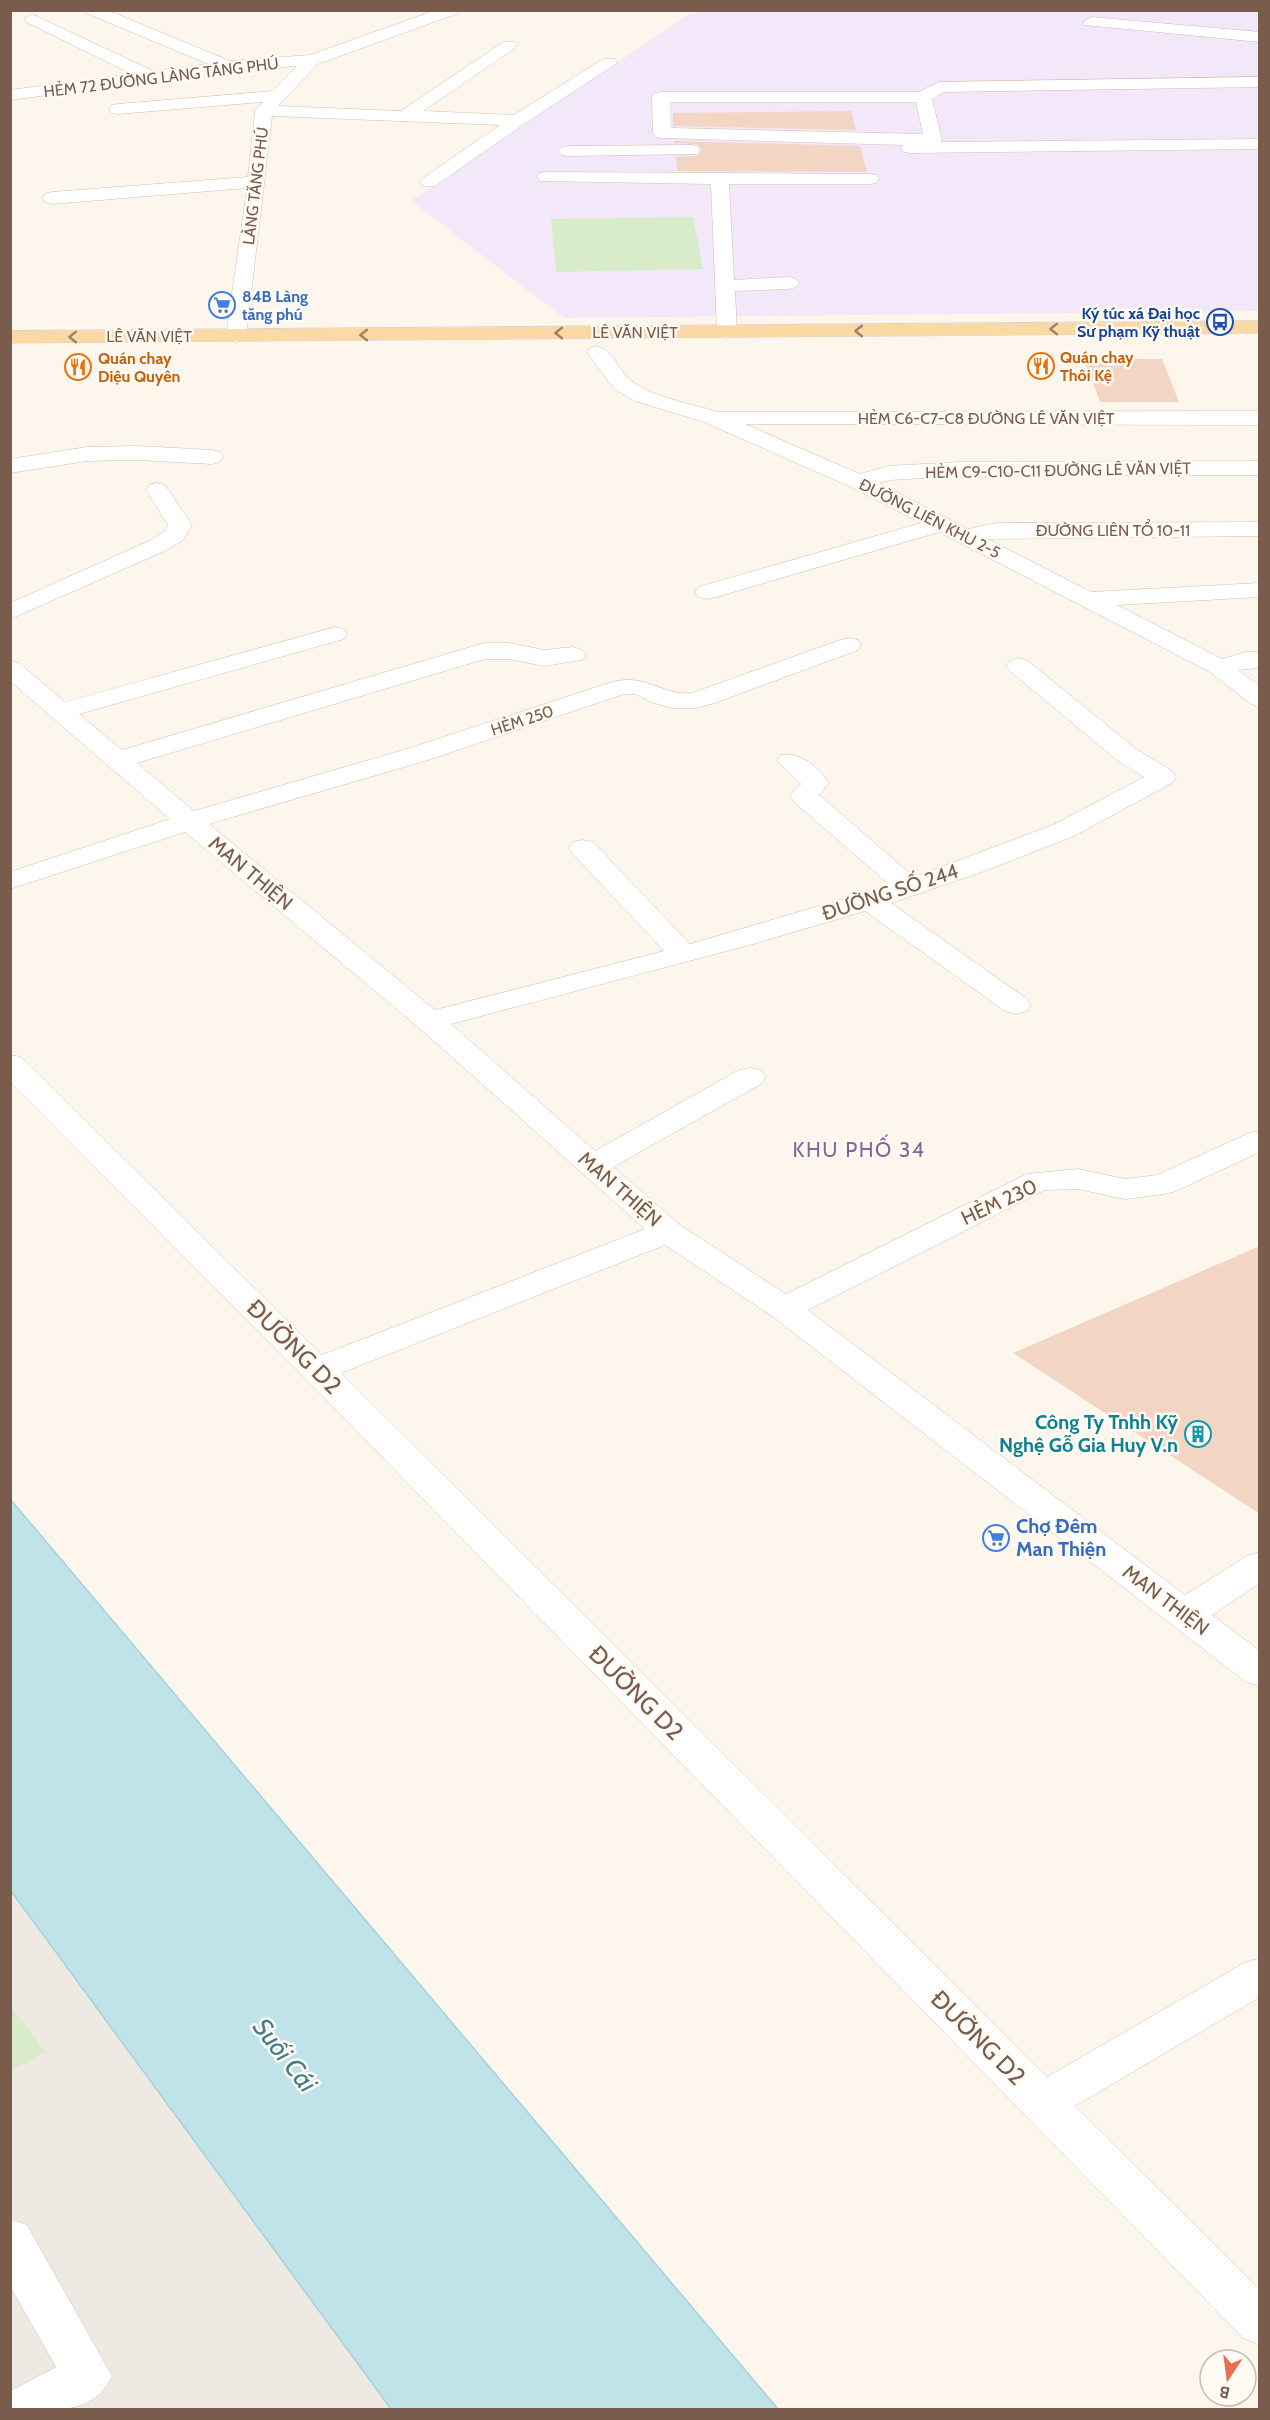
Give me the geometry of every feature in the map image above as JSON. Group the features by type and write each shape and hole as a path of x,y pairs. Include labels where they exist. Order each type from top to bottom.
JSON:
{"main road":[{"name":"LÊ VĂN VIỆT","path":"10,356 235,345 727,332 1260,327"},
{"name":"LÊ VĂN VIỆT","path":"10,337 235,345 597,352 940,350"}],"street":[{"path":"93,10 194,54 232,66"},
{"name":"LÀNG TĂNG PHÚ","path":"235,345 258,183 264,111 312,60 453,10"},
{"path":"32,19 148,76"},
{"path":"1091,22 1260,37"},
{"path":"406,115 509,45"},
{"name":"HẺM 72 ĐƯỜNG LÀNG TĂNG PHÚ","path":"10,95 232,66 312,60"},
{"path":"429,182 518,120 609,63"},
{"path":"1095,84 1189,67"},
{"path":"10,80 37,91"},
{"path":"923,97 933,140 662,133 662,97 923,97 939,87 1260,82"},
{"path":"118,109 278,96"},
{"path":"264,111 518,120"},
{"path":"568,151 1260,144"},
{"path":"546,177 870,178"},
{"path":"720,178 727,332"},
{"path":"52,198 258,183"},
{"path":"725,286 789,283"},
{"name":"ĐƯỜNG LIÊN KHU 2-5","path":"597,352 622,384 643,396 712,417 859,482 1219,667 1260,699"},
{"name":"HẺM C6-C7-C8 ĐƯỜNG LÊ VĂN VIỆT","path":"712,417 1260,418"},
{"path":"10,466 93,454 138,453 213,457"},
{"name":"HẺM C9-C10-C11 ĐƯỜNG LÊ VĂN VIỆT","path":"859,482 888,473 960,469 1260,468"},
{"path":"10,612 157,546 175,535 180,525 157,490"},
{"path":"707,592 943,524"},
{"name":"ĐƯỜNG LIÊN TỔ 10-11","path":"968,536 996,531 1260,529"},
{"path":"1089,599 1260,590"},
{"path":"61,711 335,634"},
{"name":"HẺM 250","path":"10,881 190,821 419,754 621,687 637,686 649,689 666,699 687,702 706,698 849,645"},
{"path":"118,760 484,651 509,651 544,658 573,655"},
{"path":"1219,667 1246,660 1260,660"},
{"name":"ĐƯỜNG SỐ 244","path":"429,1021 683,954 909,887 1052,836 1162,777 1127,755 1019,666"},
{"name":"MAN THIỆN","path":"10,668 429,1021 668,1232 784,1308 1260,1672"},
{"path":"790,761 816,783 804,796 909,887"},
{"path":"583,848 683,954"},
{"path":"869,900 1016,1005"},
{"name":"ĐƯỜNG D2","path":"10,1064 317,1370 1260,2323"},
{"path":"592,1165 750,1077"},
{"name":"HẺM 230","path":"784,1308 1039,1181 1078,1179 1125,1189 1164,1184 1260,1140"},
{"path":"317,1370 668,1232"},
{"path":"1184,1614 1260,1565"},
{"path":"1042,2103 1260,1975"},
{"path":"10,2240 87,2376 22,2409"}],"shaded area":[{"path":"704,11 1259,11 1259,311 564,318 411,201 688,15"},
{"path":"11,1891 391,2409 11,2409"}],"green space":[{"path":"693,217 703,269 556,272 551,219"},
{"path":"10,2005 45,2052 11,2071 10,2071"}],"water":[{"name":"Suối Cái","path":"11,1500 778,2409 391,2409 11,1891"}],"building":[{"path":"851,111 856,130 673,126 673,113"},
{"path":"674,141 860,146 867,172 677,171 676,157 697,156 702,150 697,144 674,143"},
{"path":"1084,359 1162,359 1179,402 1100,402"},
{"name":"Công Ty Tnhh Kỹ Nghệ Gỗ Gia Huy V.n","path":"1260,1246 1260,1514 1013,1353"}],"place":[{"name":"84B Làng tăng phú","path":"222,305"},
{"name":"Ký túc xá Đại học Sư phạm Kỹ thuật","path":"1220,322"},
{"name":"Quán chay Thôi Kệ","path":"1041,366"},
{"name":"Quán chay Diệu Quyên","path":"78,367"},
{"name":"Công Ty Tnhh Kỹ Nghệ Gỗ Gia Huy V.n","path":"1198,1434"},
{"name":"Chợ Đêm Man Thiện","path":"996,1538"}],"district":[{"name":"KHU PHỐ 34","path":"859,1150"}]}
